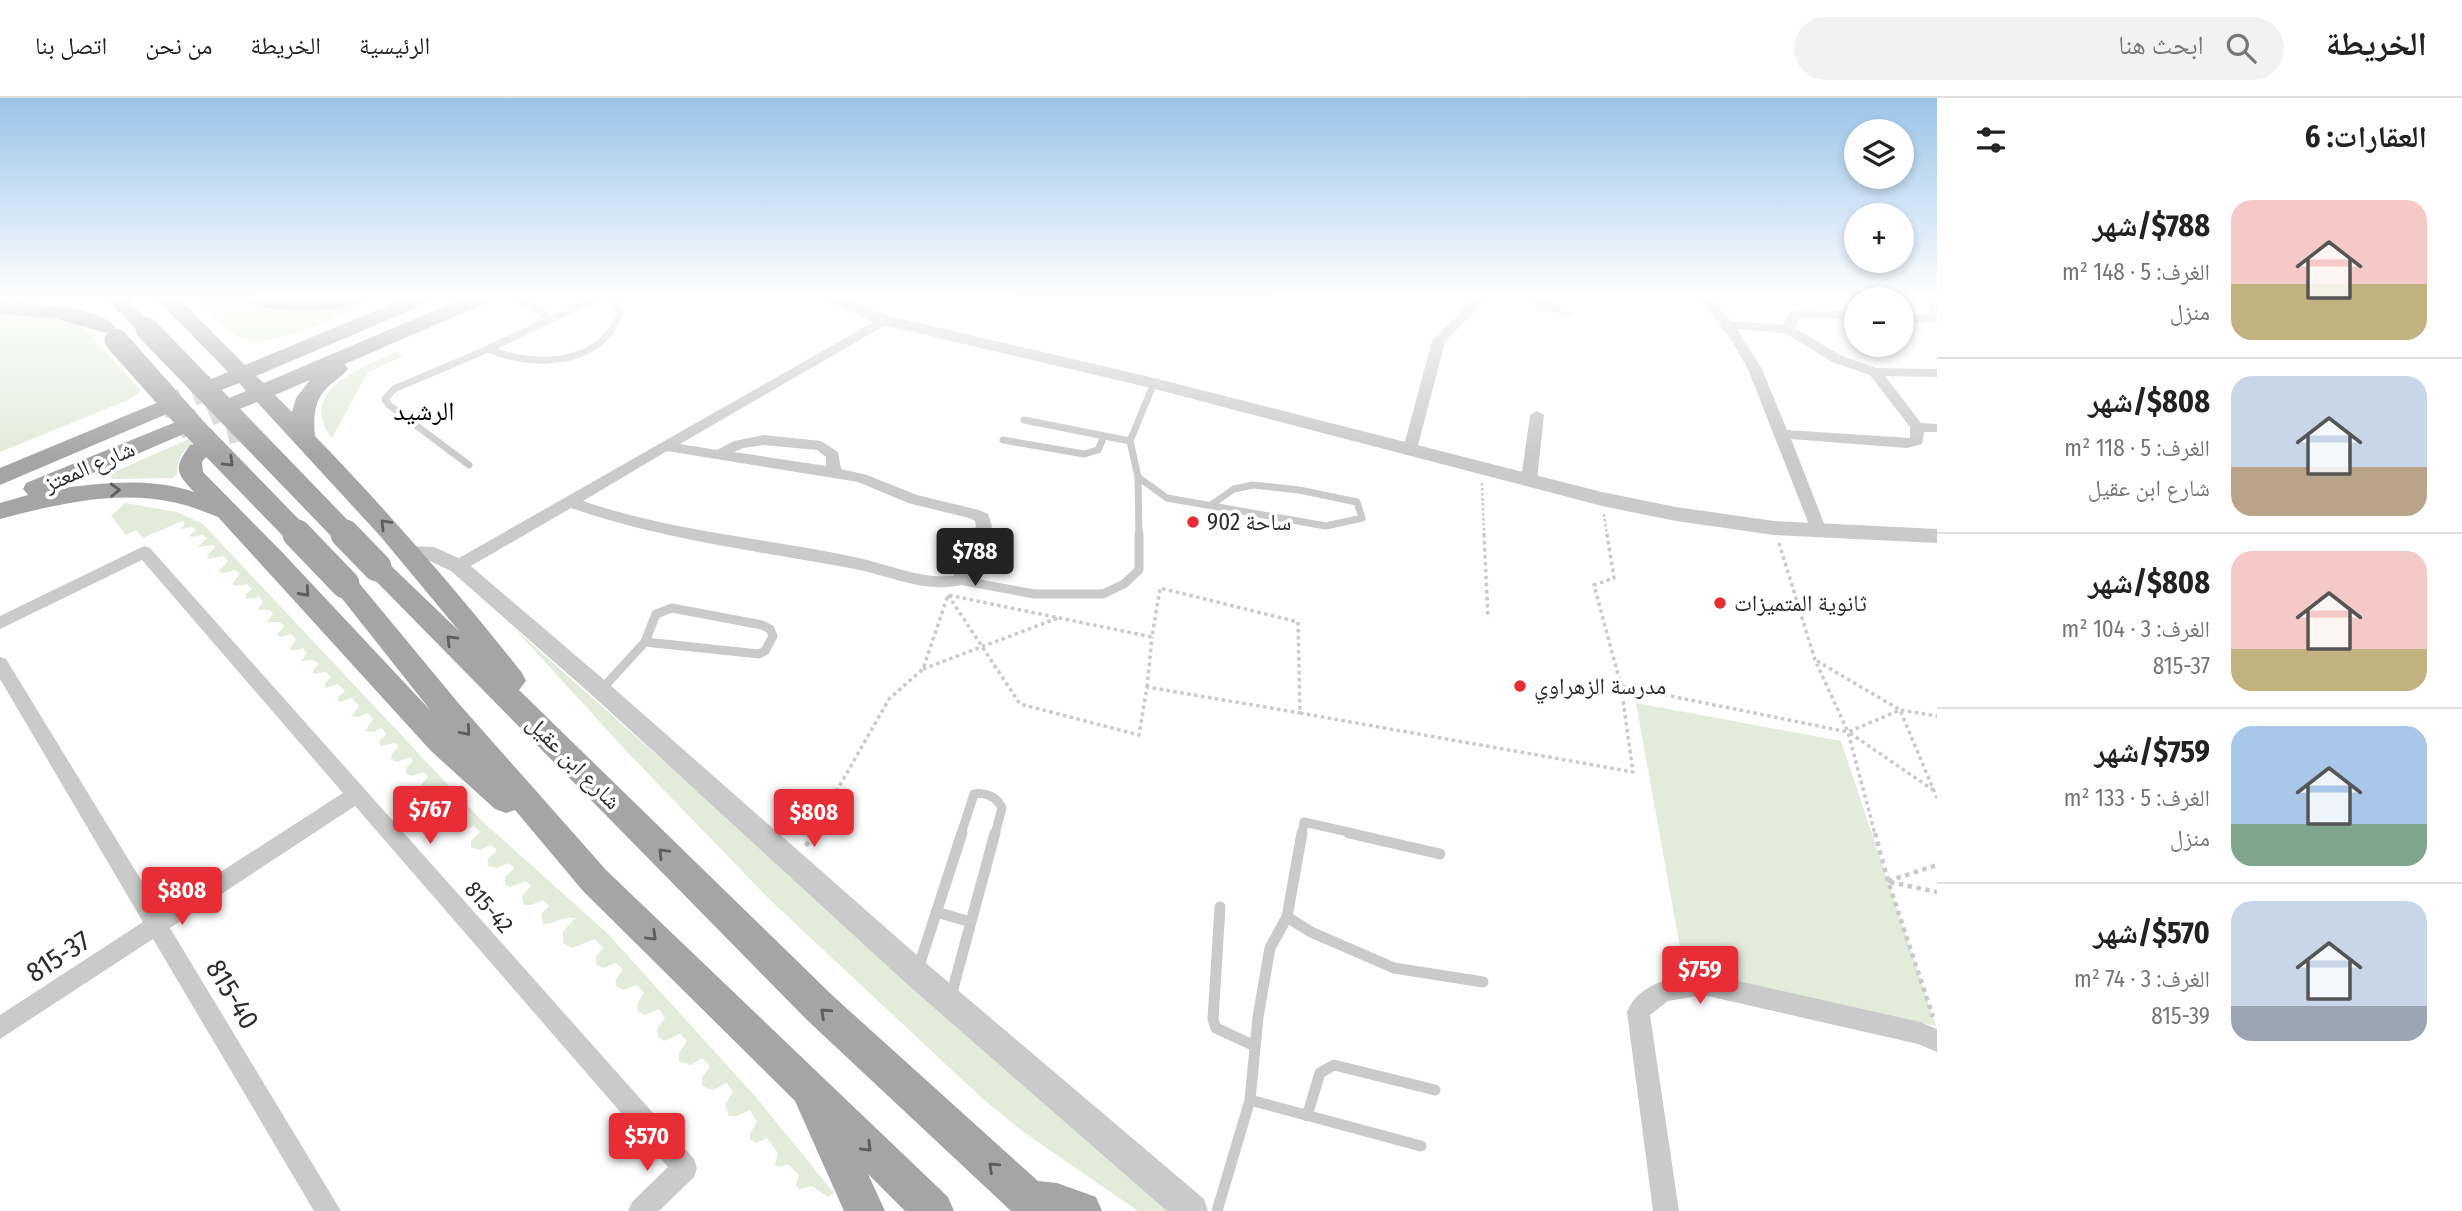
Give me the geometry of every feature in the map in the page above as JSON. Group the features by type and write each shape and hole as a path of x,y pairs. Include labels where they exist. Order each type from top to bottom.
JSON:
{"main road":[{"path":"127,351 194,428 345,584 450,713 595,881"},
{"name":"شارع ابن عقيل","path":"168,351 377,567 820,1008 1038,1206"},
{"path":"219,351 412,553 487,647 563,751"},
{"path":"214,386 297,351"},
{"path":"232,405 358,351"},
{"path":"304,439 301,413 310,391 320,380 365,351"},
{"name":"شارع المعتز","path":"7,473 161,408"},
{"path":"254,426 271,425 304,439"},
{"name":"شارع المعتز","path":"0,504 178,428"},
{"path":"198,450 190,462 191,474 273,558 442,742 595,881 933,1211"},
{"path":"0,511 43,499 116,489 178,495 227,511"},
{"path":"802,1082 865,1211"},
{"path":"1038,1206 1057,1203 1082,1211"}],"street":[{"path":"458,566 831,351"},
{"path":"1017,351 1154,383 1602,499 1676,514 1774,528 1937,536"},
{"path":"1410,449 1436,351"},
{"path":"1744,351 1760,378 1819,531"},
{"path":"1824,351 1837,359 1875,372 1937,373"},
{"path":"1780,434 1907,443 1917,441 1917,427 1875,372"},
{"path":"1529,480 1537,415"},
{"path":"1917,427 1937,428"},
{"path":"720,454 751,440 821,446 833,455 834,472"},
{"path":"571,502 661,530 762,550 857,564 941,582 959,580 984,526 982,518 974,513 913,499 862,478 668,447"},
{"name":"815-42","path":"0,623 144,552 685,1168 641,1211"},
{"path":"412,553 434,554 458,566 601,690 917,974 1192,1211"},
{"name":"815-40","path":"0,664 328,1211"},
{"name":"815-37","path":"0,1028 357,794"},
{"path":"1666,1211 1638,1012 1646,1000 1673,988 1703,984 1920,1032 1936,1033"}],"lane":[{"path":"469,465 389,405 385,399 394,389 483,351"},
{"path":"493,351 512,359 538,361 564,359 585,351"},
{"path":"959,580 1034,594 1103,594 1124,584 1139,570 1138,477 1130,441 1154,383"},
{"path":"1024,420 1130,441"},
{"path":"1003,440 1084,454 1098,450 1104,436"},
{"path":"1138,477 1167,498 1326,526 1362,518 1357,502 1268,486 1245,485 1223,495 1210,505"},
{"path":"601,690 645,642 656,614 672,608 762,625 770,629 773,636 765,650 759,654 645,642"},
{"path":"917,974 974,794 982,793 998,800 1002,808 949,1002"},
{"path":"1217,1211 1250,1100 1270,948 1287,916 1304,822 1440,854"},
{"path":"1220,907 1213,1019 1216,1028 1255,1046"},
{"path":"936,912 971,922"},
{"path":"1287,916 1311,932 1394,968 1483,982"},
{"path":"1307,1115 1320,1073 1334,1065 1435,1090"},
{"path":"1250,1100 1421,1146"}],"path":[{"path":"1481,468 1488,618"},
{"path":"1147,687 1633,772 1621,686 1594,585 1614,578 1602,499"},
{"path":"1774,528 1815,660 1848,732 1888,881 1936,1033"},
{"path":"948,595 1020,704 1139,735 1160,588 1298,622 1300,713"},
{"path":"948,595 1152,637"},
{"path":"923,669 948,595"},
{"path":"794,864 815,834 860,747 889,699 923,669 1058,618"},
{"path":"1815,660 1900,709 1937,716"},
{"path":"1621,686 1848,732 1935,791"},
{"path":"1848,732 1900,709"},
{"path":"1900,709 1937,798"},
{"path":"1888,881 1937,865"},
{"path":"1888,881 1937,892"}],"green space":[{"path":"0,351 105,351 141,391 128,400 0,452"},
{"path":"397,351 404,356 368,372 332,438 323,421 322,407 327,394 352,373"},
{"path":"189,439 193,443 180,457 177,475 173,478 113,479 107,475"},
{"path":"125,503 177,512 203,524 482,821 607,933 754,1095 834,1193 828,1197 812,1186 799,1189 796,1185 799,1175 788,1164 780,1167 775,1165 778,1153 767,1138 756,1143 750,1139 750,1133 757,1122 750,1110 737,1116 729,1116 725,1104 733,1092 726,1083 713,1090 702,1086 702,1078 710,1066 702,1058 691,1065 679,1061 679,1053 687,1041 680,1034 664,1041 658,1037 657,1029 665,1018 659,1009 644,1015 638,1011 637,1004 644,993 637,985 623,990 616,986 616,979 623,970 616,963 603,968 596,964 596,957 603,948 595,939 572,948 563,943 563,932 575,918 543,924 541,914 549,906 543,900 524,905 522,896 531,886 526,881 510,887 505,884 505,877 514,868 509,863 497,868 488,866 488,859 497,850 491,845 480,850 471,847 471,841 480,832 474,826 463,831 454,829 454,823 463,813 456,807 441,812 436,809 437,803 445,795 439,789 426,793 421,790 421,785 428,777 424,772 411,776 406,773 406,768 413,761 410,757 396,762 391,759 399,746 395,743 381,746 379,742 386,734 382,728 372,732 365,731 373,719 367,713 358,717 352,716 359,706 352,698 339,702 338,697 345,691 338,684 325,688 325,683 331,677 326,672 313,674 319,664 314,660 301,661 307,653 303,648 293,651 289,649 296,640 291,634 281,637 277,635 284,626 280,622 267,622 273,614 270,610 257,610 263,602 259,597 246,599 246,594 252,589 247,584 232,584 240,574 235,570 224,573 219,571 228,561 224,556 209,559 207,555 215,548 213,545 198,547 207,538 203,535 191,537 196,530 192,527 181,529 185,523 182,521 143,538 136,530 126,535 111,516"},
{"path":"514,628 1168,1211 1138,1211 1022,1131 984,1100 771,901 630,755"},
{"path":"1636,703 1841,741 1936,1026 1684,970"}],"tunnel":[{"path":"161,408 214,386"},
{"path":"178,428 232,405"},
{"path":"198,450 223,434 254,426"}],"place":[{"name":"ساحة 902","path":"1193,522"},
{"name":"ثانوية المتميزات","path":"1720,603"},
{"name":"مدرسة الزهراوي","path":"1520,686"}],"district":[{"name":"الرشيد","path":"424,411"}]}
